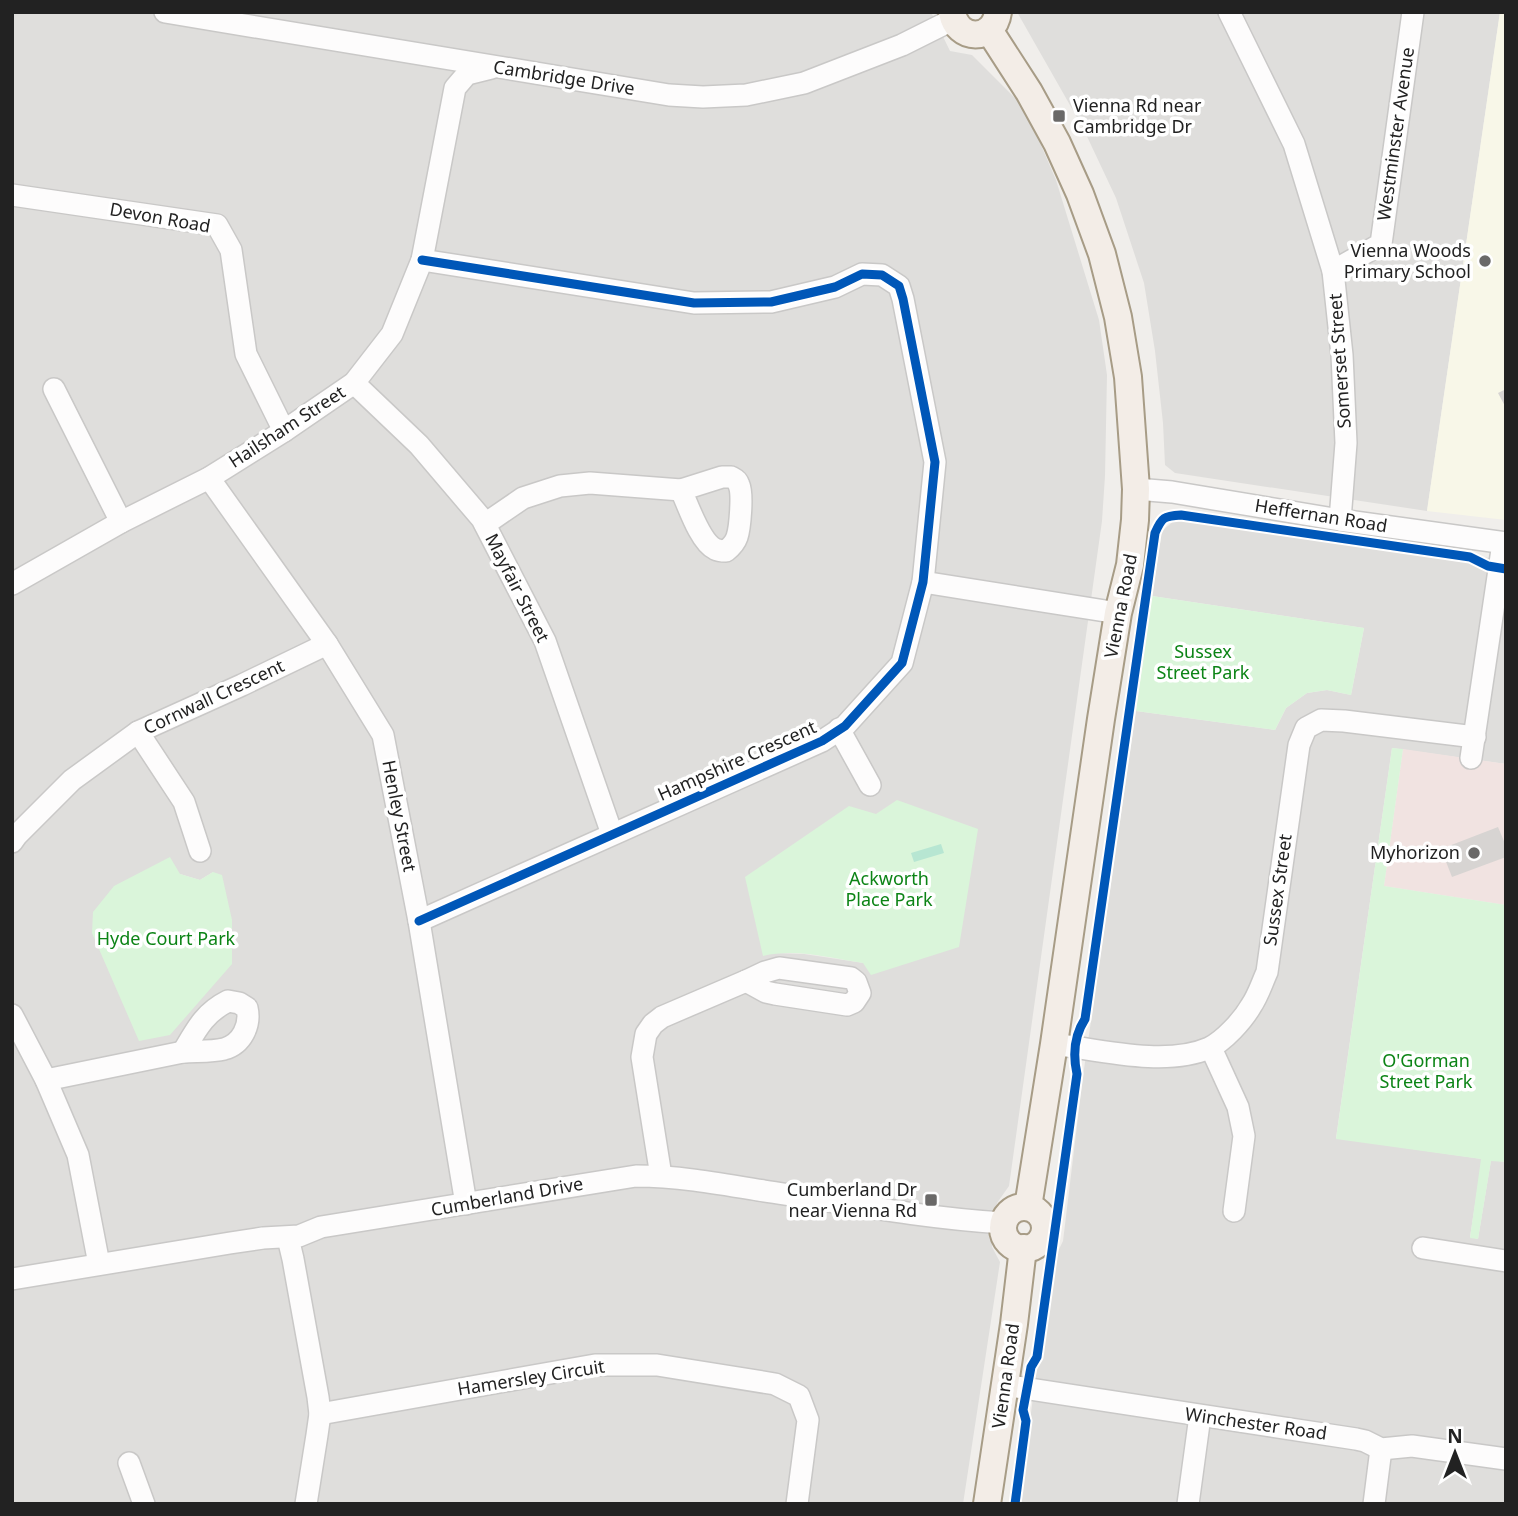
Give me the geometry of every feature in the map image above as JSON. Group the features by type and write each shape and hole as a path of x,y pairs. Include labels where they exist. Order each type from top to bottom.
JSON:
{"main road":[{"path":"953,16 957,26 976,35 994,21"},
{"name":"Vienna Road","path":"994,21 1057,143 1080,194 1102,254 1118,317 1128,377 1136,489 1130,565 1118,613 1028,1207"},
{"path":"1028,1207 1044,1220 1045,1234 1036,1245 1023,1248 1006,1237 1004,1223 1010,1212 1028,1207"},
{"name":"Vienna Road","path":"987,1504 1023,1248"}],"street":[{"name":"Cambridge Drive","path":"165,12 209,16 669,95 703,97 746,95 804,83 902,45 953,16"},
{"name":"Somerset Street","path":"1229,12 1294,144 1333,271 1342,355 1346,443 1340,520"},
{"name":"Westminster Avenue","path":"1333,271 1381,244 1413,12"},
{"name":"Hailsham Street","path":"12,584 121,522 209,478 354,383 392,334 422,260 455,88 467,74 494,67"},
{"name":"Devon Road","path":"12,195 217,225 231,250 246,354 284,431"},
{"name":"Hampshire Crescent","path":"419,921 822,741 845,726 902,663 923,582 934,462 903,299 899,286 882,275 862,274 835,287 771,302 694,303 422,260"},
{"name":"Mayfair Street","path":"354,383 419,444 485,524 545,641 612,834"},
{"path":"54,389 121,522"},
{"name":"Henley Street","path":"209,478 327,644 383,735 419,921 466,1204"},
{"path":"485,524 523,498 561,486 590,483 681,490"},
{"name":"Heffernan Road","path":"1136,489 1172,492 1340,520 1504,543"},
{"name":"Sussex Street","path":"1054,1044 1150,1057 1182,1056 1211,1048 1234,1028 1252,1006 1266,972 1298,745 1306,728 1321,720 1344,721 1473,747 1504,543"},
{"path":"923,582 1118,613"},
{"name":"Cornwall Crescent","path":"12,842 72,780 138,732 327,644"},
{"path":"839,729 870,785"},
{"path":"138,732 184,802 200,851"},
{"path":"661,1176 642,1057 646,1034 662,1017 746,982"},
{"path":"12,1015 46,1080 78,1155 99,1264"},
{"path":"1211,1048 1238,1107 1244,1136 1234,1211"},
{"path":"46,1080 183,1052"},
{"name":"Cumberland Drive","path":"12,1279 263,1238 288,1238 321,1227 636,1176 661,1176 953,1220 1004,1223"},
{"path":"288,1238 320,1414 306,1504"},
{"path":"1423,1248 1506,1261"},
{"name":"Hamersley Circuit","path":"320,1414 595,1365 657,1365 775,1384 799,1396 808,1420 797,1504"},
{"name":"Winchester Road","path":"1004,1385 1356,1438 1381,1449 1412,1446 1506,1459"},
{"path":"1188,1504 1200,1416"},
{"path":"1374,1504 1381,1449"},
{"path":"130,1463 144,1504"}],"shaded area":[{"path":"12,12 931,12 950,51 972,55 1025,108 1056,180 1099,320 1107,375 1102,521 1009,1186 997,1203 992,1247 1000,1262 963,1504 12,1504","holes":["978,829 864,963 804,954 763,955","213,872 139,1041 180,874 200,880"]},
{"path":"1017,12 1500,12 1427,511 1175,473 1165,465 1155,351 1144,283 1116,198 1083,128"},
{"name":"Vienna Woods Primary School","path":"1500,12 1506,12 1506,520 1427,511"},
{"path":"1176,519 1506,560 1506,764 1392,748 1336,1138 1482,1159 1470,1237 1478,1239 1491,1160 1506,1162 1506,1504 1019,1504 1050,1268 1063,1241 1083,1076 1136,711 1275,730 1286,708 1307,693 1327,690 1351,695 1364,628 1152,596 1162,531"},
{"path":"1403,749 1506,764 1506,905 1384,886"}],"green space":[{"name":"Sussex Street Park","path":"1152,596 1364,628 1351,695 1327,690 1307,693 1286,708 1275,730 1136,711"},
{"name":"O'Gorman Street Park","path":"1392,748 1403,749 1384,886 1506,905 1506,1162 1491,1161 1478,1239 1470,1238 1481,1159 1336,1139"},
{"name":"Ackworth Place Park","path":"897,800 978,829 959,947 871,975 863,963 826,956 788,953 763,956 745,877 849,806 876,814"},
{"path":"941,844 944,853 914,862 911,853"},
{"name":"Hyde Court Park","path":"170,857 180,874 200,880 213,872 222,875 232,920 232,964 170,1035 139,1041 92,933 93,912 114,886"}],"building":[{"path":"1506,389 1506,408 1498,393"},
{"name":"Myhorizon","path":"1498,827 1506,846 1506,857 1452,877 1441,849"}],"cycle path":[{"path":"419,921 822,741 845,726 902,663 923,582 935,462 903,299 899,286 882,275 862,274 835,287 771,302 694,303 422,260"},
{"path":"1015,1504 1026,1421 1023,1410 1031,1367 1037,1357 1077,1074 1075,1046 1085,1019 1157,528 1164,518 1181,515 1470,557 1488,566 1506,569"}],"place":[{"name":"Vienna Rd near Cambridge Dr","path":"1059,116"},
{"name":"Vienna Woods Primary School","path":"1485,261"},
{"name":"Myhorizon","path":"1474,853"},
{"name":"Cumberland Dr near Vienna Rd","path":"931,1200"}]}
